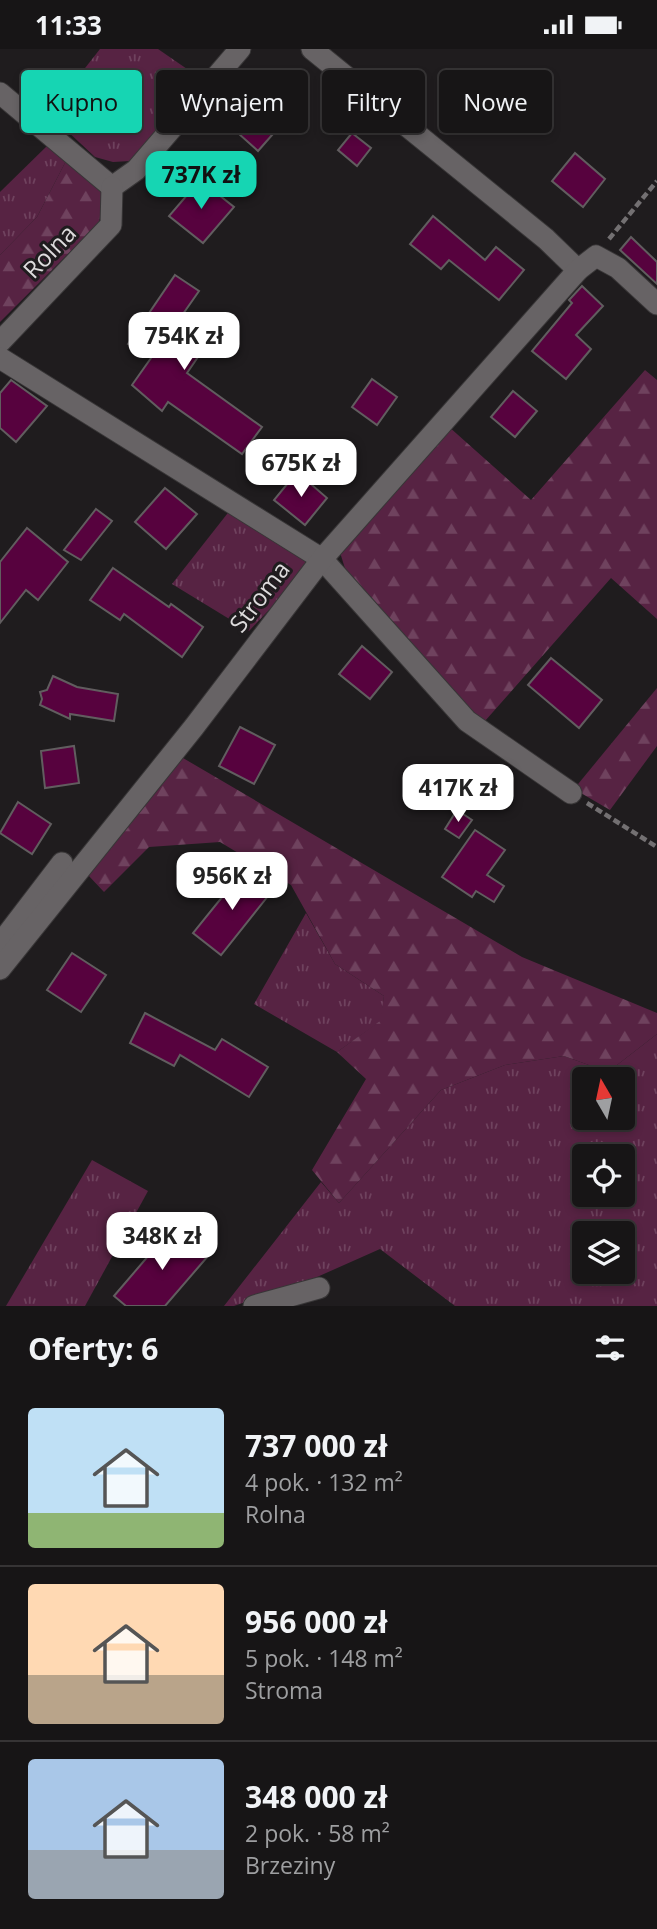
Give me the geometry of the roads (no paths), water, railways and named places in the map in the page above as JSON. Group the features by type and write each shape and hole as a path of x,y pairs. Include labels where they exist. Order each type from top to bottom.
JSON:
{"street":[{"path":"0,93 112,187 136,170 240,49"},
{"path":"312,49 546,239 578,271"},
{"name":"Rolna","path":"0,342 111,225 112,187"},
{"name":"Stroma","path":"1,959 194,727 322,559 578,271 596,256 618,268 657,304"},
{"path":"0,358 322,559 467,721 571,793"},
{"path":"1,959 62,863"},
{"path":"254,1306 319,1287"}]}
